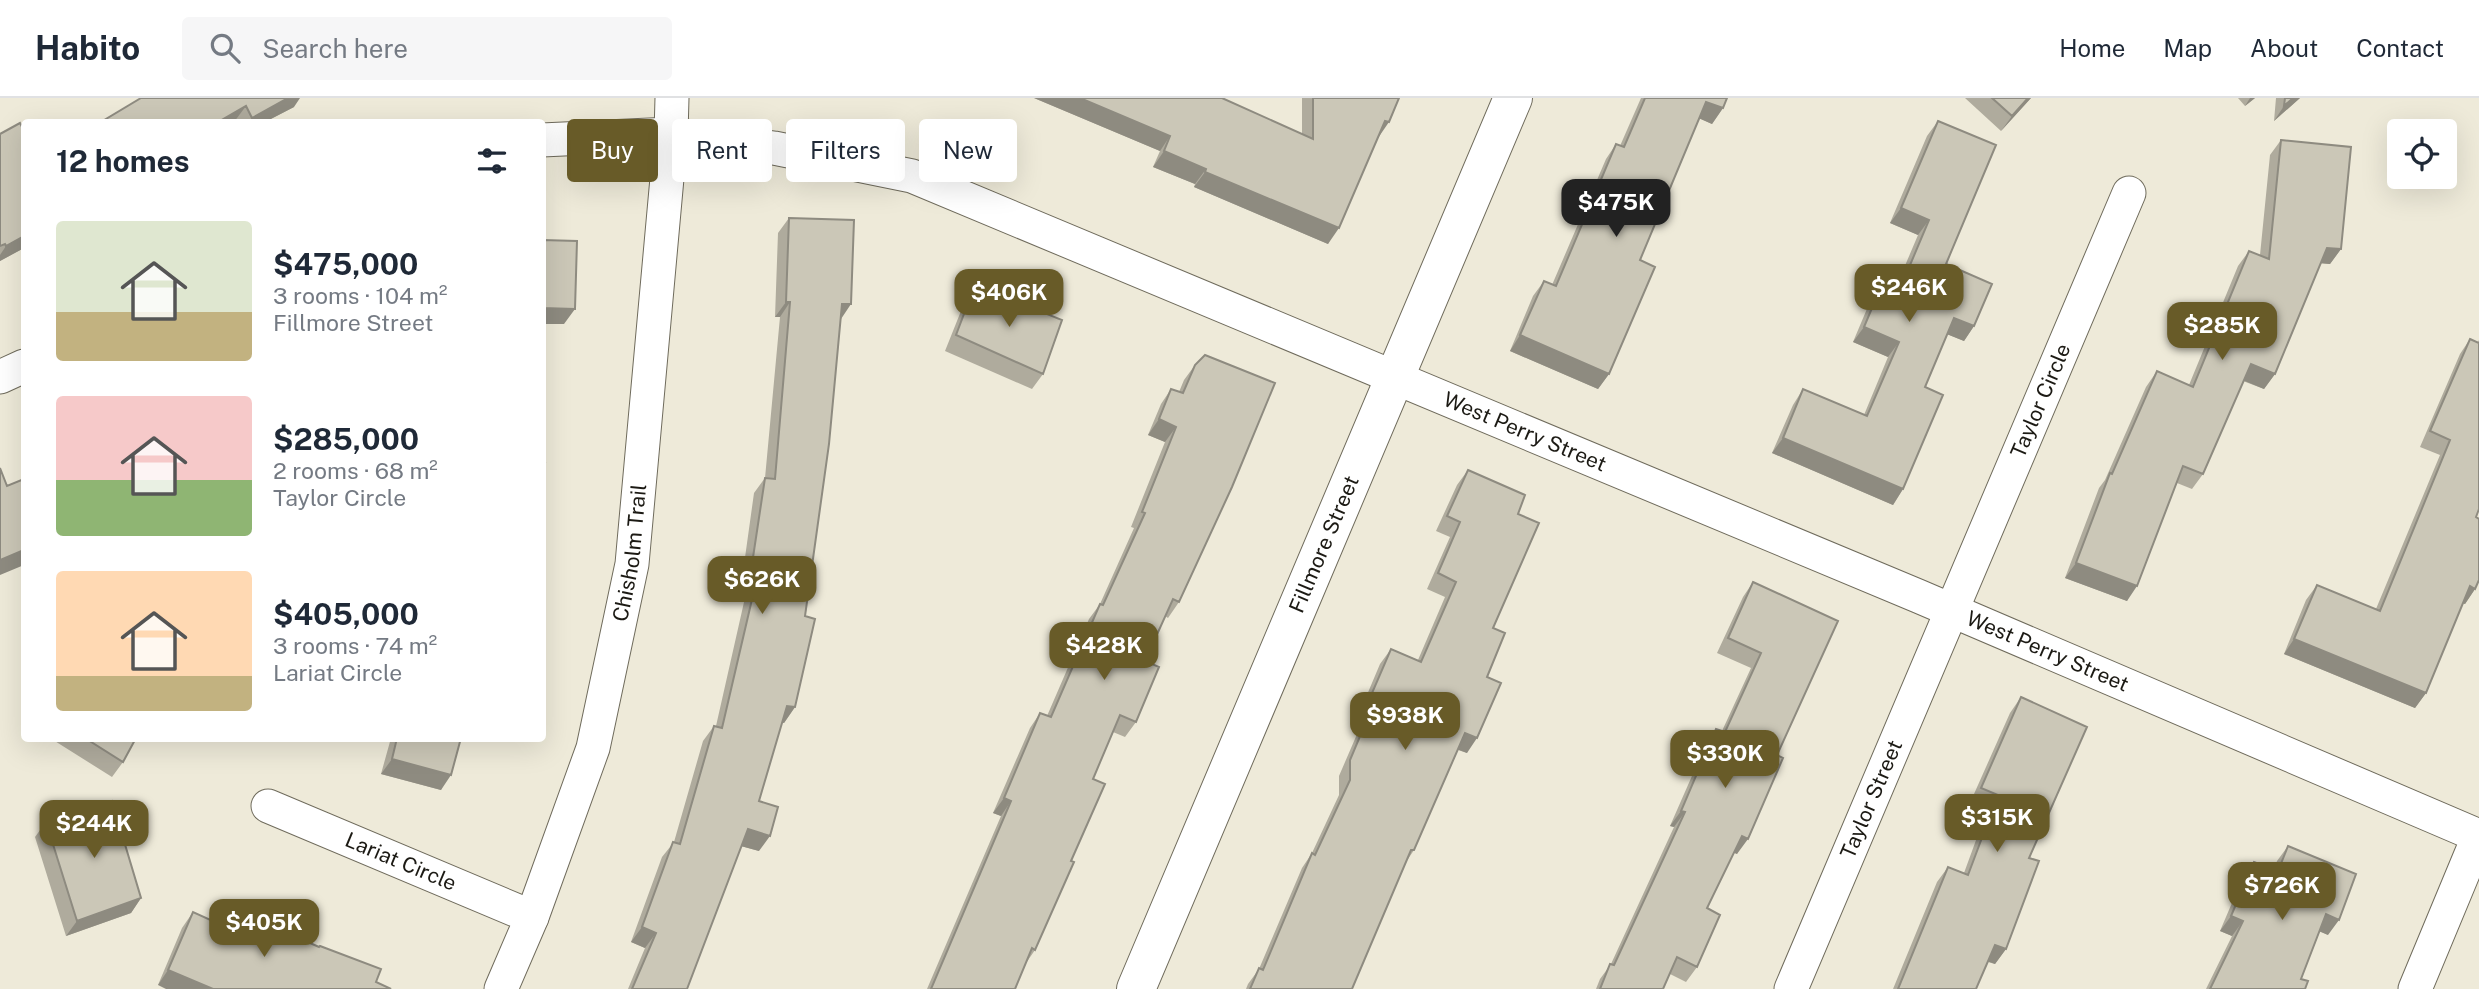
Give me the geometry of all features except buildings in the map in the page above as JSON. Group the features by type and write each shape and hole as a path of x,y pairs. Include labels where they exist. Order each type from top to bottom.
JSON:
{"street":[{"name":"Chisholm Trail","path":"501,989 532,917 593,748 632,564 672,98"},
{"name":"Fillmore Street","path":"1136,989 1513,98"},
{"name":"West Perry Street","path":"546,140 671,134 774,148 912,177 1953,611 2479,836"},
{"name":"Taylor Circle","path":"1953,611 2129,193"},
{"path":"0,377 21,367"},
{"name":"Taylor Street","path":"1791,989 1953,611"},
{"name":"Lariat Circle","path":"268,806 532,917"},
{"path":"2414,989 2479,836"}]}
